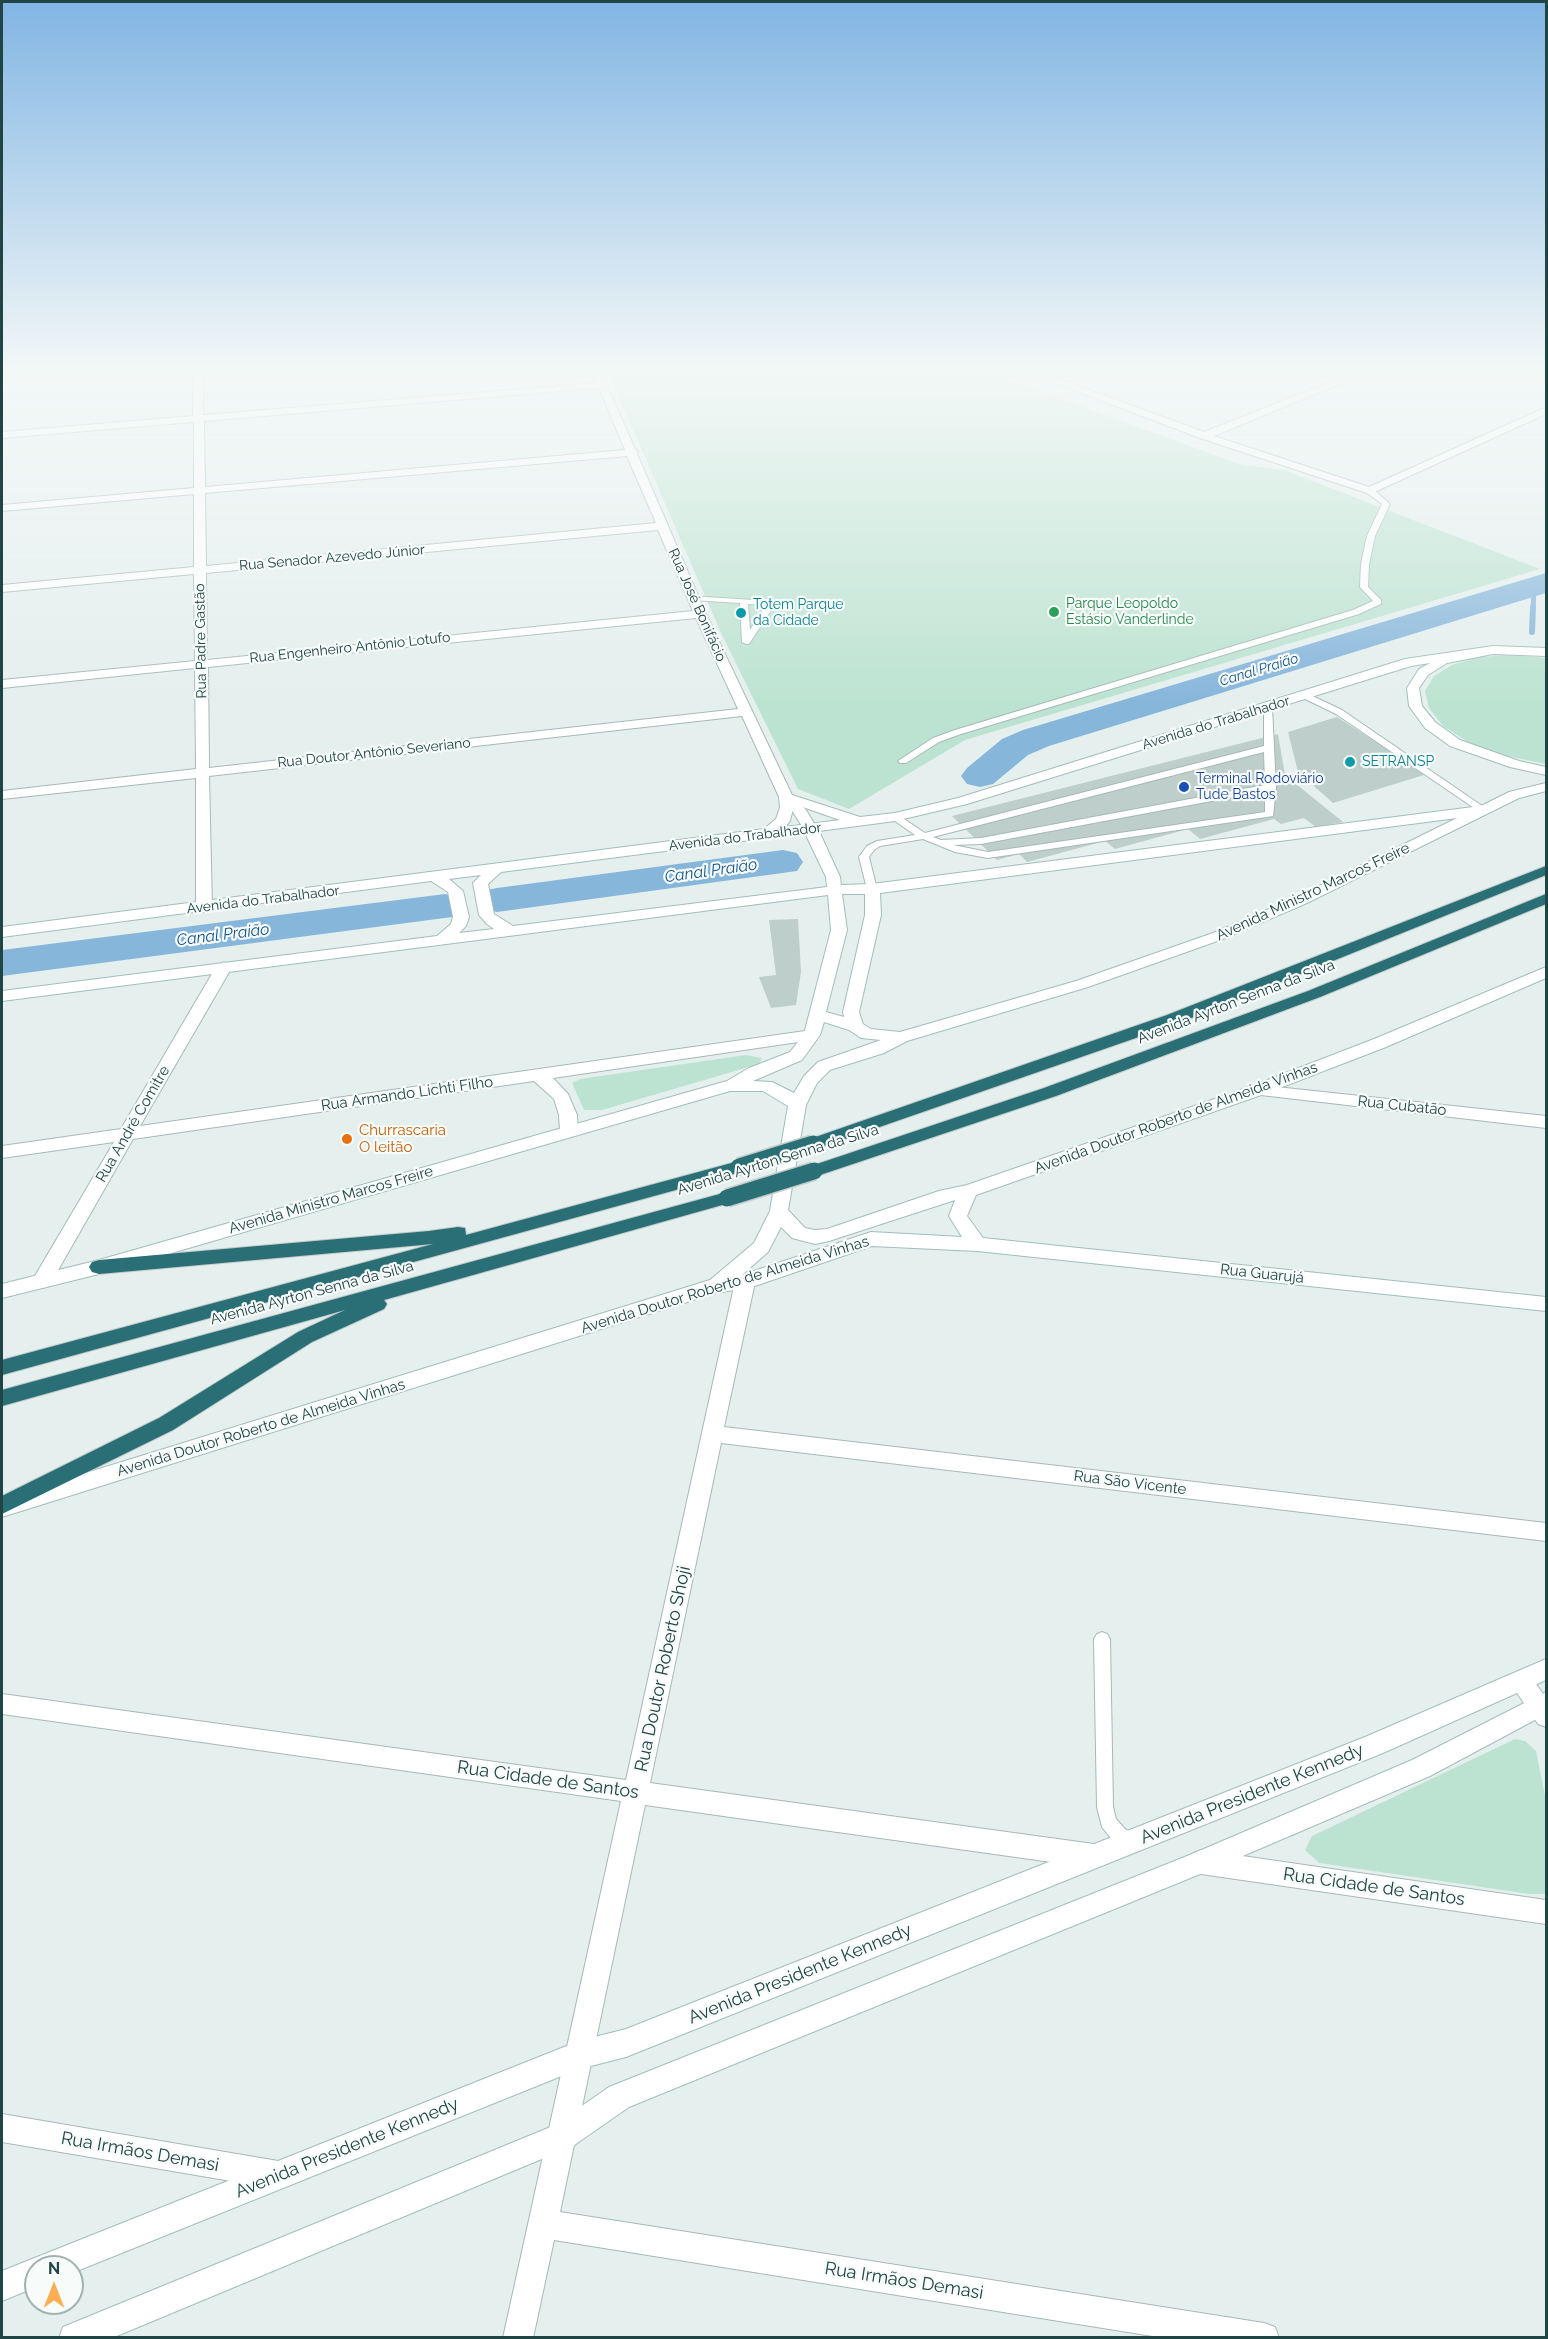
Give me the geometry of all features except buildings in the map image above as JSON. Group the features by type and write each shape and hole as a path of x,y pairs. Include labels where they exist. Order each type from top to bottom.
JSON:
{"highway":[{"name":"Avenida Ayrton Senna da Silva","path":"2,1368 569,1214 813,1144 1173,1019 1546,870"},
{"name":"Avenida Ayrton Senna da Silva","path":"2,1398 727,1198 814,1171 1061,1088 1314,994 1546,899"},
{"path":"99,1267 429,1238 569,1214"},
{"path":"2,1507 166,1424 305,1337 422,1283"}],"street":[{"name":"Rua Padre Gastão","path":"199,483 204,907"},
{"path":"2,508 277,483"},
{"name":"Rua José Bonifácio","path":"645,483 692,598 786,797 799,810 810,828 829,867 835,890"},
{"path":"1345,483 1365,490 1381,483"},
{"name":"Rua Senador Azevedo Júnior","path":"2,589 662,526"},
{"name":"Rua Engenheiro Antônio Lotufo","path":"2,684 700,614"},
{"path":"1546,652 1501,650 1468,653 1443,660 1423,672 1413,688 1416,706 1430,725 1455,743 1515,764 1546,771"},
{"name":"Avenida do Trabalhador","path":"2,932 436,878 895,817 962,801 1268,708 1408,662 1468,653"},
{"name":"Rua Doutor Antônio Severiano","path":"2,795 746,712"},
{"name":"Avenida Ministro Marcos Freire","path":"901,1037 1082,984 1218,936 1302,900 1514,795 1546,787"},
{"path":"769,834 783,821 787,807 786,797 862,822"},
{"path":"2,996 508,930 835,890 872,889 1483,810"},
{"path":"494,870 483,879 480,888 487,915 492,921 508,930"},
{"path":"436,878 455,891 460,917 458,926 443,939"},
{"path":"855,1026 852,1012 873,915 872,889"},
{"path":"729,1086 755,1072 796,1056 812,1035 839,930 834,906 835,890"},
{"name":"Rua André Comitre","path":"42,1281 224,967"},
{"name":"Avenida Doutor Roberto de Almeida Vinhas","path":"779,1211 790,1226 799,1233 815,1237 829,1236 945,1195 969,1191 1258,1090 1380,1043 1546,972"},
{"path":"816,1014 855,1026 867,1034 901,1037"},
{"name":"Rua Armando Lichti Filho","path":"2,1152 812,1035"},
{"path":"715,1286 742,1266 761,1247 779,1211 797,1105 810,1080 824,1066 878,1049 901,1037"},
{"path":"538,1075 562,1098 568,1115 569,1131"},
{"path":"729,1086 766,1086 790,1098 797,1105"},
{"name":"Avenida Ministro Marcos Freire","path":"2,1292 99,1267 729,1086"},
{"name":"Rua Cubatão","path":"1258,1090 1546,1122"},
{"path":"969,1191 958,1216 977,1244"},
{"name":"Avenida Doutor Roberto de Almeida Vinhas","path":"2,1507 715,1286 745,1282 852,1244 871,1239 977,1244"},
{"name":"Rua Guarujá","path":"977,1244 1546,1304"},
{"name":"Rua Doutor Roberto Shoji","path":"544,2224 745,1282"},
{"name":"Rua São Vicente","path":"714,1434 1546,1532"},
{"name":"Avenida Presidente Kennedy","path":"79,2255 579,2055 626,2043 1374,1745 1546,1669"},
{"path":"74,2337 563,2136 619,2097 1201,1862 1421,1768 1544,1708 1521,1681"},
{"name":"Rua Cidade de Santos","path":"2,1704 1094,1856"},
{"name":"Rua Cidade de Santos","path":"1201,1862 1546,1912"},
{"name":"Rua Irmãos Demasi","path":"2,2128 279,2175"},
{"path":"519,2337 544,2224"},
{"name":"Rua Irmãos Demasi","path":"544,2224 1264,2337"},
{"path":"2,2286 24,2277"}],"lane":[{"path":"903,761 946,735 1356,612 1378,602 1364,587 1365,564 1371,536 1386,504 1365,490"},
{"path":"692,598 786,604"},
{"path":"744,601 746,642 771,604"},
{"path":"1304,695 1339,712 1483,810"},
{"path":"895,817 924,836 938,842 958,850 988,855 1270,814 1268,708"},
{"path":"872,889 864,857 870,848 885,842 924,836 1269,748"},
{"path":"938,842 981,841 1270,788"},
{"path":"1102,1639 1105,1807 1108,1822 1119,1835 1131,1842"}],"green space":[{"name":"Parque Leopoldo Estásio Vanderlinde","path":"656,483 1318,483 1540,569 965,740 849,809 798,789 721,633"},
{"path":"1511,655 1546,658 1546,764 1502,755 1468,742 1443,726 1429,708 1425,691 1434,676 1452,665 1479,657"},
{"path":"746,1055 762,1058 759,1064 602,1110 584,1110 572,1083 580,1079"},
{"path":"1515,1739 1525,1741 1536,1751 1546,1801 1546,1894 1529,1894 1319,1863 1305,1850 1312,1836"}],"waterway":[{"name":"Canal Praião","path":"980,776 1015,747 1036,738 1546,583"},
{"path":"1533,609 1534,588"},
{"path":"1532,632 1533,607"},
{"name":"Canal Praião","path":"497,900 783,862"},
{"name":"Canal Praião","path":"2,963 445,907"}],"place":[{"name":"Parque Leopoldo Estásio Vanderlinde","path":"1054,612"},
{"name":"Totem Parque da Cidade","path":"741,613"},
{"name":"SETRANSP","path":"1350,762"},
{"name":"Terminal Rodoviário Tude Bastos","path":"1184,787"},
{"name":"Churrascaria O leitão","path":"347,1139"}]}
